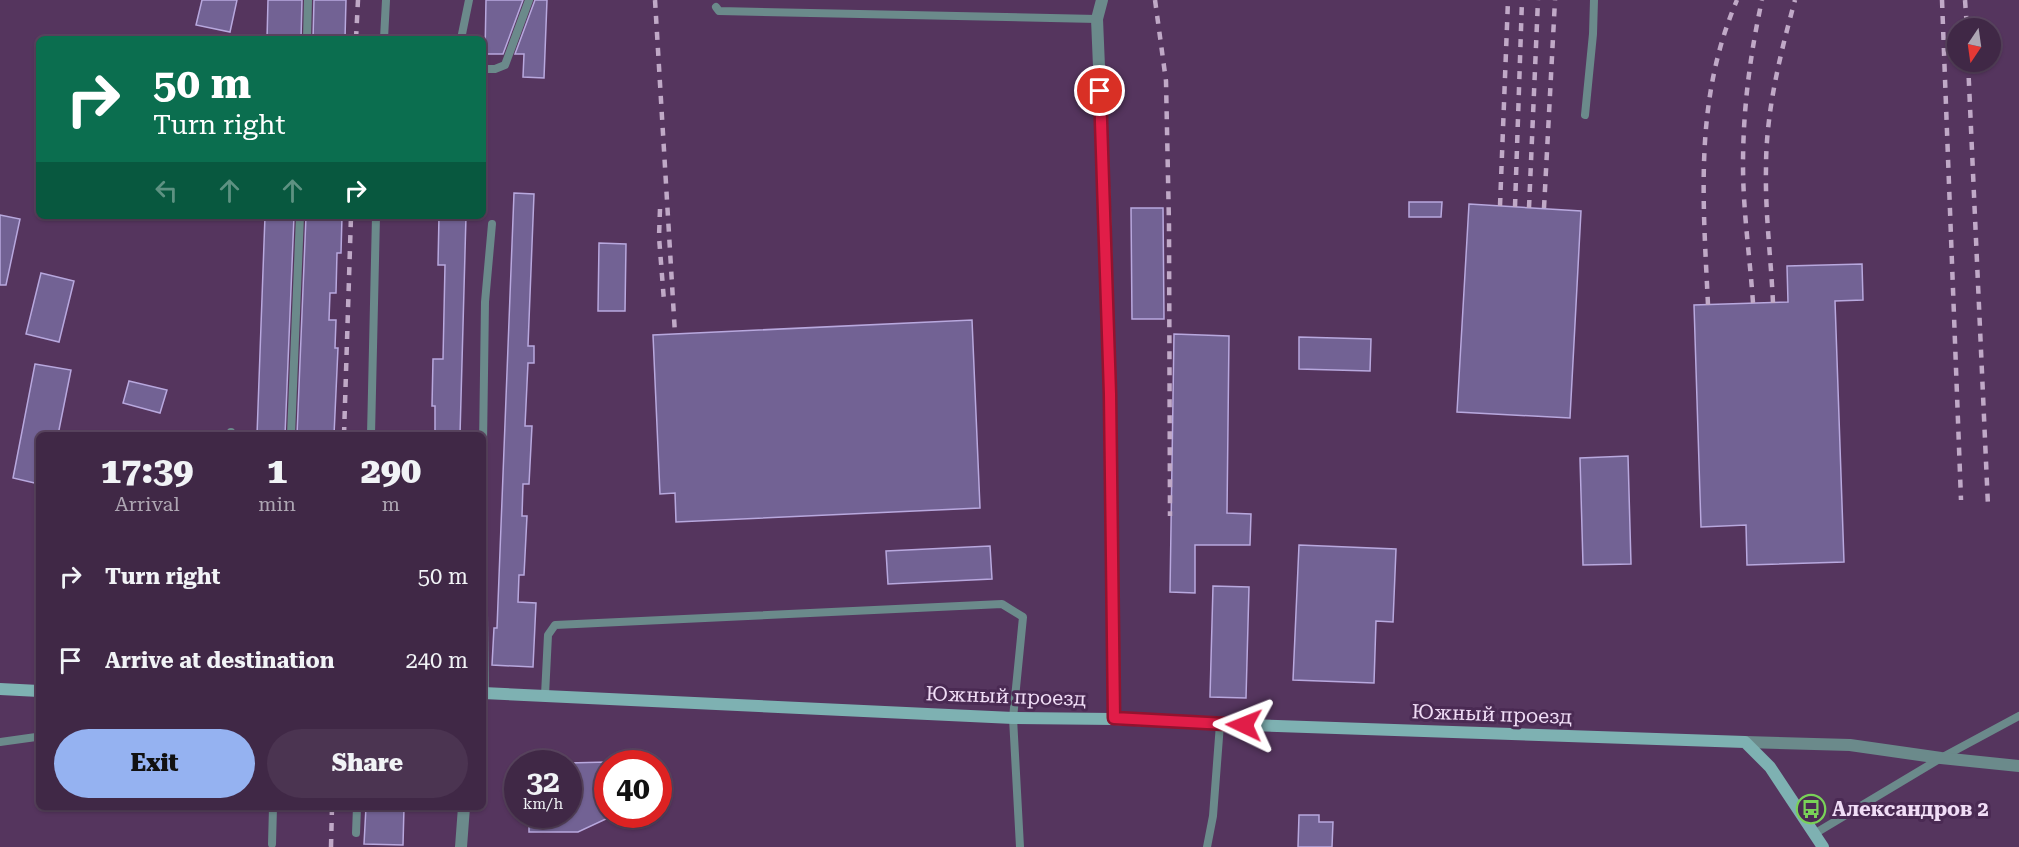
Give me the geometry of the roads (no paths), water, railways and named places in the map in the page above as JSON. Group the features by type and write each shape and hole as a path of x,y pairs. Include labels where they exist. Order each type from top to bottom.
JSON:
{"street":[{"path":"1102,0 1097,19 1106,210 1114,718"},
{"path":"0,689 36,690"},
{"name":"Южный проезд","path":"486,693 1013,718 1114,718 1220,724 1745,742"},
{"path":"1745,742 1850,745 2019,766"},
{"path":"1745,742 1770,768 1823,847"},
{"path":"461,847 464,810"}],"lane":[{"path":"307,36 308,0"},
{"path":"384,36 386,0"},
{"path":"462,36 469,0"},
{"path":"486,69 495,69 505,65 529,0"},
{"path":"1585,115 1594,0"},
{"path":"716,7 719,11 1097,19"},
{"path":"291,432 300,219"},
{"path":"371,432 376,219"},
{"path":"483,432 485,302 492,224"},
{"path":"545,695 548,635 555,624 1002,604 1023,617 1013,718 1020,847"},
{"path":"1815,834 1941,758 2019,716"},
{"path":"1207,847 1213,816 1220,724"},
{"path":"0,742 36,736"},
{"path":"272,844 273,810"},
{"path":"356,833 357,810"}],"railway":[{"path":"356,36 358,0"},
{"path":"655,0 675,334"},
{"path":"1155,0 1166,81 1170,516"},
{"path":"1500,206 1508,0"},
{"path":"1515,207 1522,0"},
{"path":"1529,208 1538,0"},
{"path":"1544,208 1555,0"},
{"path":"1708,305 1704,227 1708,112 1723,37 1737,0"},
{"path":"1753,303 1744,200 1743,144 1748,82 1762,0"},
{"path":"1773,303 1766,202 1768,125 1784,41 1795,0"},
{"path":"1942,0 1961,500"},
{"path":"1965,0 1966,18"},
{"path":"1968,72 1988,506"},
{"path":"660,209 659,237 664,301"},
{"path":"344,432 351,219"},
{"path":"331,847 332,810"}],"place":[{"name":"Александров 2","path":"1811,809"}]}
